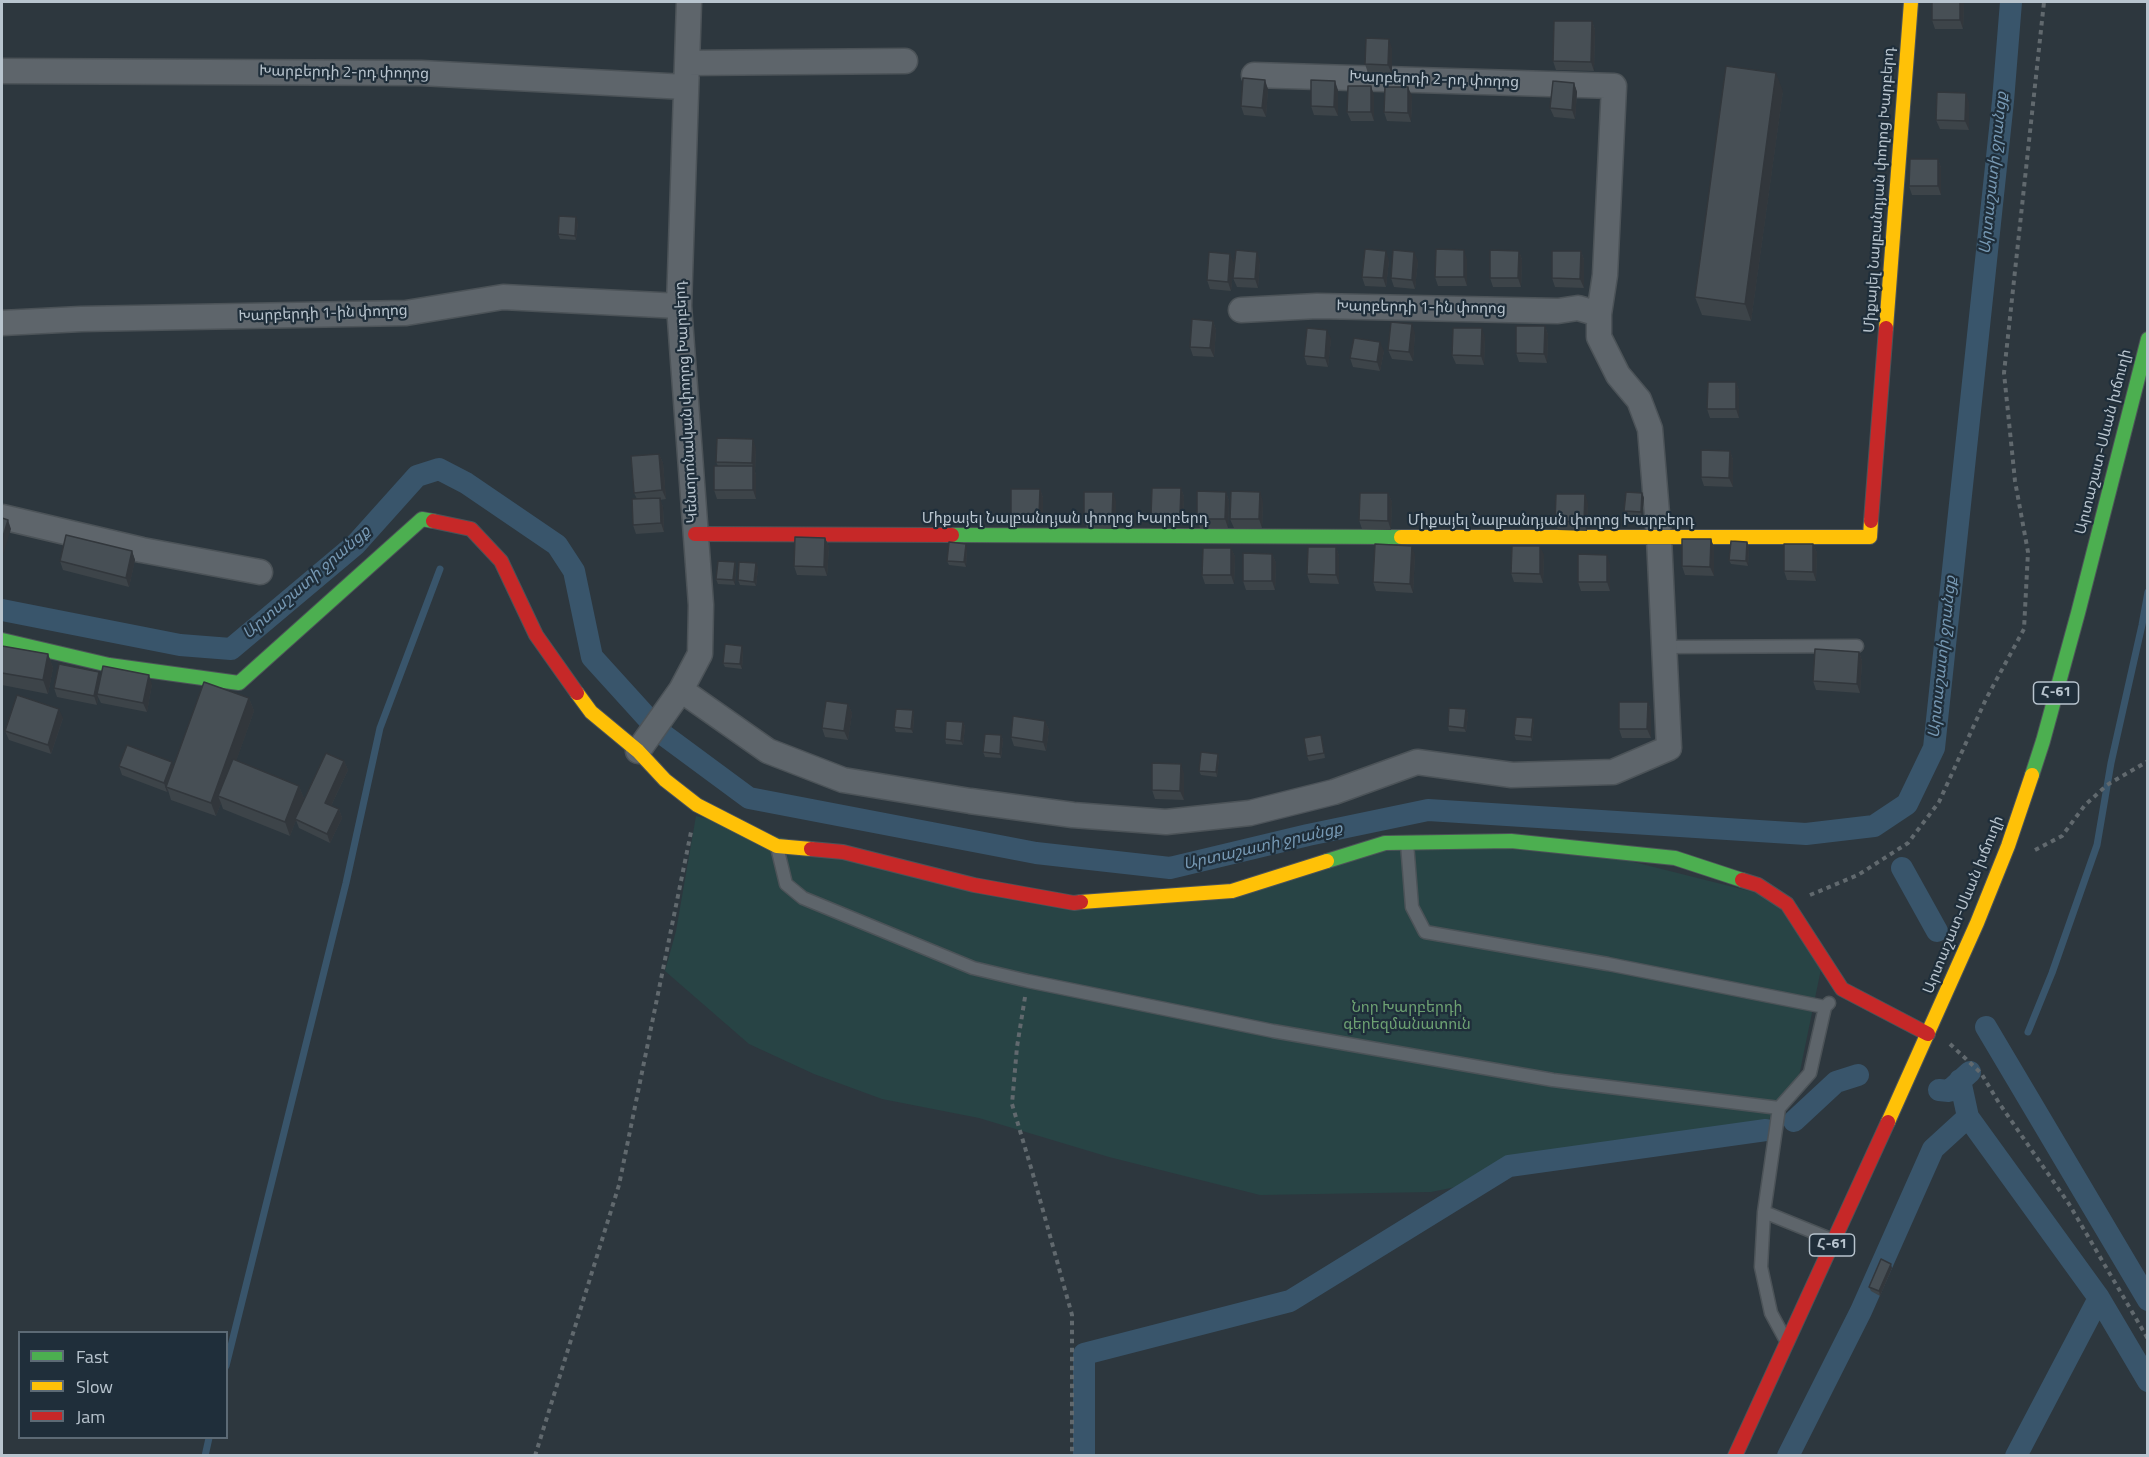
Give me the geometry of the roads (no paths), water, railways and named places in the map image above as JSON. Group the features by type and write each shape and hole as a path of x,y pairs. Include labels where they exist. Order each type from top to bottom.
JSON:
{"street":[{"name":"Կենտրոնական փողոց Խարբերդ","path":"638,751 681,690 700,654 702,605 679,306 688,2"},
{"name":"Միքայել Նալբանդյան փողոց Խարբերդ","path":"695,534 1870,537 1911,2"},
{"path":"687,63 905,61"},
{"name":"Խարբերդի 2-րդ փողոց","path":"2,71 421,74 686,87"},
{"name":"Խարբերդի 2-րդ փողոց","path":"1254,75 1614,86 1605,275 1599,314"},
{"name":"Խարբերդի 1-ին փողոց","path":"2,323 81,319 405,313 503,297 679,306"},
{"name":"Խարբերդի 1-ին փողոց","path":"1241,309 1317,306 1558,311 1578,308 1599,314"},
{"path":"681,690 768,751 843,780 1073,815 1166,822 1250,813 1334,792 1417,762 1512,776 1613,772 1669,748 1659,538 1650,429 1639,400 1618,375 1599,337 1599,314"},
{"name":"Արտաշատ-Սևան խճուղի","path":"1735,1455 1928,1034 2008,846 2046,730 2148,339"},
{"path":"2,517 142,550 260,572"},
{"path":"2,640 110,665 239,683 422,519 471,529 501,561 536,635 591,712 638,751 665,780 697,805 777,846 843,852 974,885 1074,903 1232,891 1385,843 1511,841 1676,858 1758,885 1788,904 1842,989 1928,1034"}],"lane":[{"path":"1664,647 1857,646"},
{"path":"1407,843 1412,907 1425,932 1608,964 1825,1007"},
{"path":"777,846 786,884 803,898 974,968 1273,1031 1541,1078 1779,1108"},
{"path":"1787,1341 1771,1313 1761,1267 1764,1212 1779,1108 1810,1073 1825,1007 1842,989"},
{"path":"1764,1212 1834,1240"}],"waterway":[{"name":"Արտաշատի ջրանցք","path":"2,610 180,645 231,649 356,544 417,476 439,469 466,483 557,545 574,571 592,657 661,733 749,798 1036,853 1170,868 1308,835 1428,810 1806,834 1874,826 1907,804 1934,748 2003,101 2011,2"},
{"path":"228,1358 346,883 380,728 440,569"},
{"path":"2028,1032 2052,973 2097,845 2111,763 2148,592"},
{"path":"1902,868 1937,931"},
{"path":"1986,1027 2148,1300"},
{"path":"1939,1090 1949,1091 1970,1072"},
{"path":"1794,1121 1836,1082 1858,1075"},
{"path":"1960,1080 1968,1117 2099,1298 2148,1381"},
{"path":"1788,1456 1861,1311 1933,1149 1968,1117"},
{"path":"1084,1456 1084,1354 1290,1301 1509,1166 1766,1130"},
{"path":"2016,1456 2099,1298"},
{"path":"205,1456 209,1439"}],"park label":[{"name":"Նոր Խարբերդի գերեզմանատուն","path":"1407,1016"}]}
